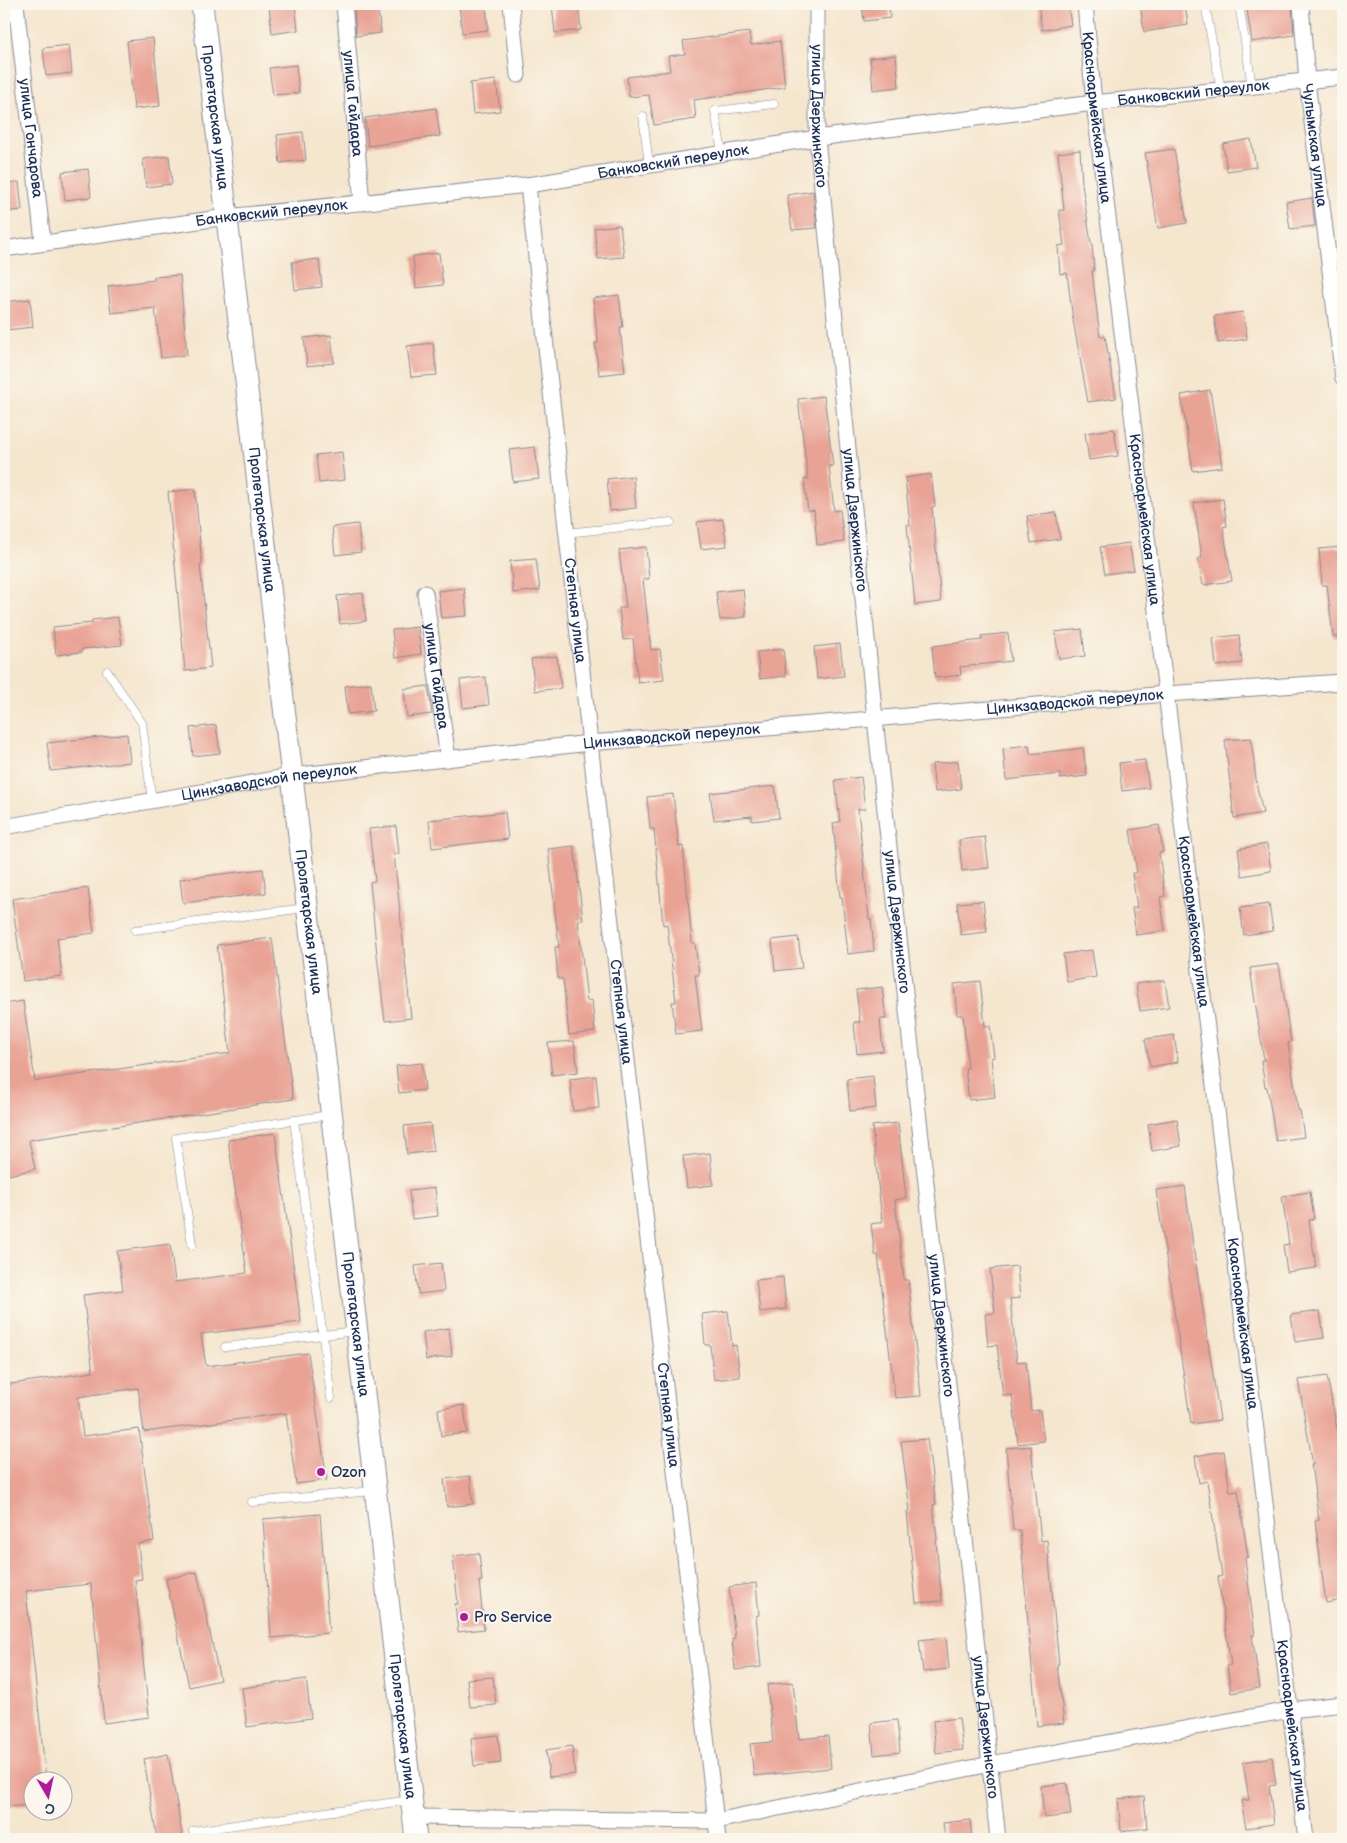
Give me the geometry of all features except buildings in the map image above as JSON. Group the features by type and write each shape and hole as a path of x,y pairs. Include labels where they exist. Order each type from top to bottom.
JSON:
{"main road":[{"name":"Пролетарская улица","path":"202,4 416,1839"}],"street":[{"name":"улица Гончарова","path":"16,4 43,242"},
{"name":"улица Гайдара","path":"344,4 362,203"},
{"path":"512,4 518,75"},
{"name":"улица Дзержинского","path":"817,4 817,138 875,719 998,1839"},
{"name":"Красноармейская улица","path":"1085,4 1094,103 1306,1839"},
{"name":"Чулымская улица","path":"1301,4 1307,81 1343,378"},
{"name":"Банковский переулок","path":"4,249 226,217 528,185 817,138 1094,103 1343,77"},
{"name":"Степная улица","path":"528,185 590,743 718,1839"},
{"name":"улица Гайдара","path":"425,593 448,759"},
{"name":"Цинкзаводской переулок","path":"4,827 292,776 590,743 1166,694 1343,682"},
{"path":"413,1808 716,1821 990,1764 1290,1710 1343,1704"}],"lane":[{"path":"1206,4 1221,90"},
{"path":"1239,4 1252,86"},
{"path":"722,153 715,112 774,104"},
{"path":"643,116 649,165"},
{"path":"566,533 671,522"},
{"path":"107,671 142,724 152,801"},
{"path":"135,930 307,908"},
{"path":"192,1245 176,1138 331,1115"},
{"path":"294,1120 331,1398"},
{"path":"225,1347 356,1331"},
{"path":"252,1502 376,1491"},
{"path":"193,1831 413,1808"}],"place":[{"name":"Ozon","path":"321,1472"},
{"name":"Pro Service","path":"464,1617"}]}
